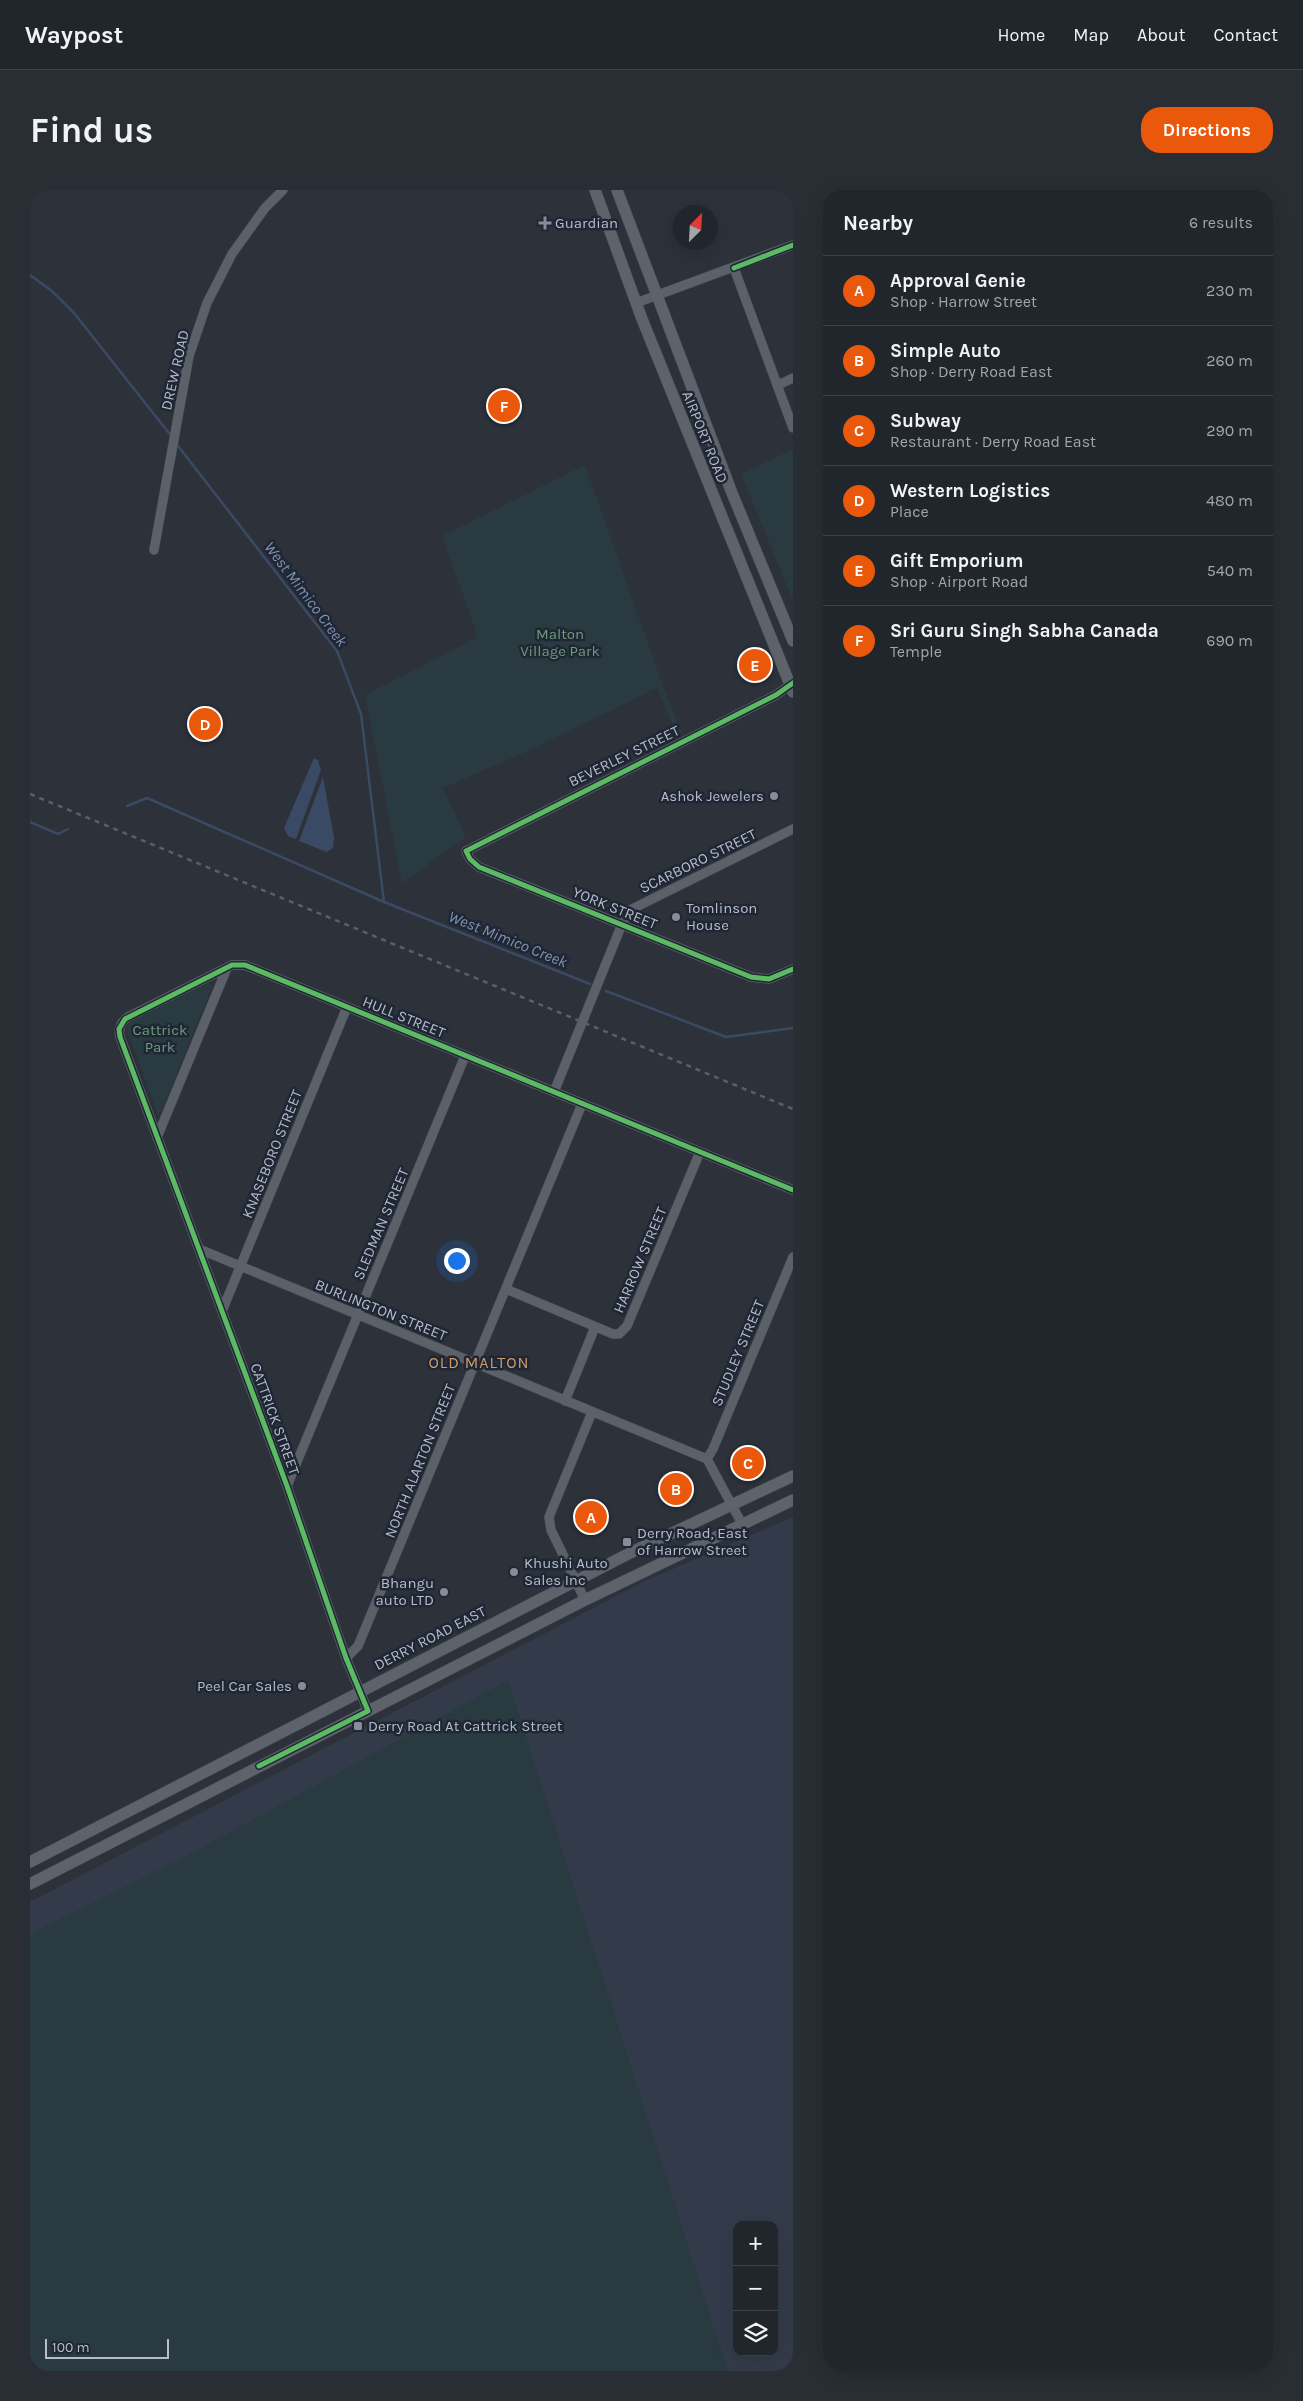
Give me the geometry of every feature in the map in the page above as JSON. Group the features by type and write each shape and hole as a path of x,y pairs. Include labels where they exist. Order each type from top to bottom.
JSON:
{"main road":[{"name":"AIRPORT ROAD","path":"595,190 636,303 679,412 792,687"},
{"name":"AIRPORT ROAD","path":"617,190 732,493 793,641"},
{"path":"679,412 699,404"},
{"path":"716,505 732,493"},
{"name":"DERRY ROAD EAST","path":"30,1862 575,1581 793,1476"},
{"path":"30,1884 585,1600 793,1500"},
{"path":"291,1727 300,1745"}],"street":[{"name":"DREW ROAD","path":"154,550 189,356 207,303 232,254 265,208 283,190"},
{"path":"636,303 793,245"},
{"path":"734,268 793,428"},
{"path":"778,385 793,378"},
{"name":"BEVERLEY STREET","path":"466,851 792,687"},
{"name":"SCARBORO STREET","path":"554,1092 622,924 635,907 793,829"},
{"name":"YORK STREET","path":"466,851 470,859 480,867 751,977 780,976 793,969"},
{"name":"HULL STREET","path":"158,1135 120,1037 120,1025 128,1017 236,964 245,965 793,1190"},
{"path":"158,1135 227,968"},
{"name":"KNASEBORO STREET","path":"222,1311 347,1007"},
{"name":"SLEDMAN STREET","path":"287,1486 466,1056"},
{"name":"NORTH ALARTON STREET","path":"346,1658 358,1646 582,1104"},
{"name":"CATTRICK STREET","path":"158,1135 287,1486 346,1658 368,1711"},
{"name":"HARROW STREET","path":"595,1327 613,1334 619,1334 627,1326 700,1152"},
{"name":"BURLINGTON STREET","path":"199,1249 707,1459"},
{"name":"STUDLEY STREET","path":"707,1459 716,1442 793,1257"},
{"path":"506,1289 595,1327 565,1400"},
{"path":"585,1600 551,1530 549,1517 592,1412"},
{"path":"707,1459 742,1524"}],"shaded area":[{"path":"314,758 318,760 321,770 296,839 288,836 284,828"},
{"path":"323,777 334,837 333,848 327,852 299,841"},
{"path":"793,1517 793,2371 30,2371 30,1902 645,1581"}],"green space":[{"path":"793,449 793,601 741,474"},
{"name":"Malton Village Park","path":"585,465 663,686 682,733 677,735 657,688 526,752 443,788 466,837 402,883 365,695 478,637 442,536"},
{"name":"Cattrick Park","path":"209,983 212,987 161,1112 158,1114 126,1028 131,1021"},
{"path":"508,1680 728,2371 30,2371 30,1934 179,1860"}],"waterway":[{"name":"West Mimico Creek","path":"30,275 52,291 74,313 172,437"},
{"name":"West Mimico Creek","path":"175,442 337,651 361,714 384,902"},
{"path":"127,806 147,798 384,902 590,984"},
{"path":"30,822 58,834 68,829"},
{"name":"West Mimico Creek","path":"606,991 726,1037 793,1028"}],"railway":[{"path":"30,794 793,1109"}],"cycle path":[{"path":"734,268 793,245"},
{"path":"793,683 776,695 466,851 470,859 479,867 751,977 769,979 793,969"},
{"path":"259,1766 368,1711 346,1658 287,1486 120,1037 119,1029 125,1019 232,965 245,965 793,1190"}],"place":[{"name":"Guardian","path":"545,223"},
{"name":"Sri Guru Singh Sabha Canada","path":"504,406"},
{"name":"Gift Emporium","path":"755,665"},
{"name":"Western Logistics","path":"205,724"},
{"name":"Ashok Jewelers","path":"774,796"},
{"name":"Tomlinson House","path":"676,917"},
{"name":"Subway","path":"748,1463"},
{"name":"Simple Auto","path":"676,1489"},
{"name":"Approval Genie","path":"591,1517"},
{"name":"Derry Road, East of Harrow Street","path":"627,1542"},
{"name":"Khushi Auto Sales Inc","path":"514,1572"},
{"name":"Bhangu auto LTD","path":"444,1592"},
{"name":"Peel Car Sales","path":"302,1686"},
{"name":"Derry Road At Cattrick Street","path":"358,1726"}],"district":[{"name":"OLD MALTON","path":"479,1362"}]}
